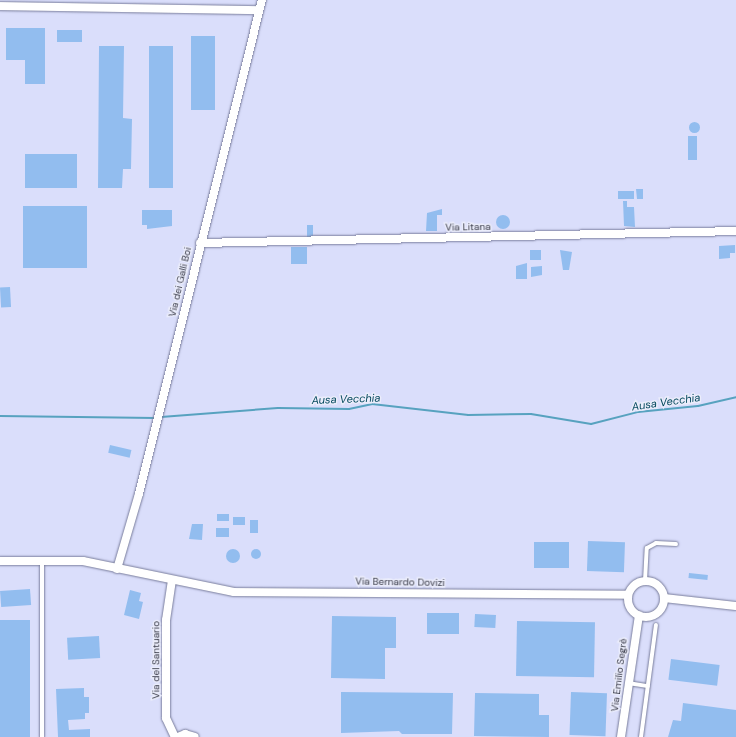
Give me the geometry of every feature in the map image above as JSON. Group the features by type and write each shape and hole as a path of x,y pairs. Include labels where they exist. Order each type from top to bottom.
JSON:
{"street":[{"name":"Via dei Galli Boi","path":"117,569 161,408 200,243 262,0"},
{"path":"0,6 259,10"},
{"name":"Via Litana","path":"200,243 736,231"},
{"name":"Via Bernardo Dovizi","path":"0,561 83,561 234,592 628,595"},
{"name":"Via del Santuario","path":"172,580 166,620 166,718 176,737"},
{"path":"645,581 658,585 664,598 658,612 647,617 639,615 629,606 628,595 634,585 645,581"},
{"path":"664,598 736,606"},
{"name":"Via Emilio Segrè","path":"621,737 639,615"},
{"path":"176,737 185,734 195,737"}],"lane":[{"path":"645,581 647,548 656,543 676,544"},
{"path":"42,560 42,737"},
{"path":"641,737 656,625"},
{"path":"628,683 648,686"}],"building":[{"path":"6,28 45,28 45,84 25,84 25,60 6,60"},
{"path":"57,30 82,30 82,42 57,42"},
{"path":"191,36 215,36 215,110 191,110"},
{"path":"99,46 124,46 123,118 132,119 131,169 123,169 122,188 98,188"},
{"path":"149,46 173,46 173,188 149,188"},
{"path":"692,122 696,122 698,123 698,131 692,132 689,129 689,125"},
{"path":"688,136 697,136 697,160 688,160"},
{"path":"25,154 77,154 77,188 25,188"},
{"path":"636,189 643,189 643,199 637,199"},
{"path":"618,191 634,191 634,199 618,199"},
{"path":"623,201 627,201 627,207 634,207 635,227 624,226"},
{"path":"23,206 87,206 87,268 23,268"},
{"path":"442,209 442,215 437,215 437,231 426,231 427,213"},
{"path":"142,210 172,210 172,226 147,229 147,225 142,225"},
{"path":"500,215 506,215 510,219 510,225 506,229 500,229 496,225 496,219"},
{"path":"307,225 313,225 313,239 307,239"},
{"path":"735,245 735,253 730,253 730,258 719,259 719,246"},
{"path":"291,247 307,247 307,264 291,264"},
{"path":"530,250 541,250 541,260 530,260"},
{"path":"560,250 572,252 569,270 563,270"},
{"path":"527,263 527,279 516,279 516,266"},
{"path":"542,266 542,275 531,277 531,267"},
{"path":"10,287 11,307 1,307 0,288"},
{"path":"110,445 131,450 130,458 108,453"},
{"path":"217,514 229,514 229,521 217,521"},
{"path":"233,517 245,517 245,525 233,525"},
{"path":"250,520 258,520 258,533 250,533"},
{"path":"192,524 203,524 202,540 189,539"},
{"path":"216,528 229,528 229,537 216,537"},
{"path":"588,541 625,542 624,572 587,571"},
{"path":"534,542 569,542 569,568 534,568"},
{"path":"233,549 238,551 240,556 238,561 233,563 228,561 226,556 228,551"},
{"path":"254,549 258,549 261,554 258,559 254,559 251,556 251,552"},
{"path":"689,573 708,575 707,580 688,578"},
{"path":"30,589 31,605 1,607 0,591"},
{"path":"130,590 141,593 139,601 143,602 139,619 124,615"},
{"path":"427,613 459,613 459,634 427,634"},
{"path":"475,614 496,615 495,628 474,627"},
{"path":"332,616 396,617 396,648 385,648 385,679 331,678"},
{"path":"0,620 30,620 30,737 0,737"},
{"path":"517,621 595,622 594,677 516,676"},
{"path":"99,636 100,658 68,660 67,638"},
{"path":"671,659 720,665 717,686 668,680"},
{"path":"84,688 84,697 89,697 89,713 85,713 85,719 68,720 69,730 90,729 90,737 58,737 56,689"},
{"path":"341,692 453,693 452,734 402,734 399,731 341,733"},
{"path":"571,692 607,693 605,736 569,735"},
{"path":"475,693 539,694 539,715 549,715 549,737 474,736"},
{"path":"683,703 736,710 736,737 668,737 673,720 681,721"}],"waterway":[{"name":"Ausa Vecchia","path":"161,417 278,408 349,409 372,404 468,415 531,414 591,424 638,412 698,406 736,397"},
{"name":"Ausa Vecchia","path":"0,416 155,418"}]}
